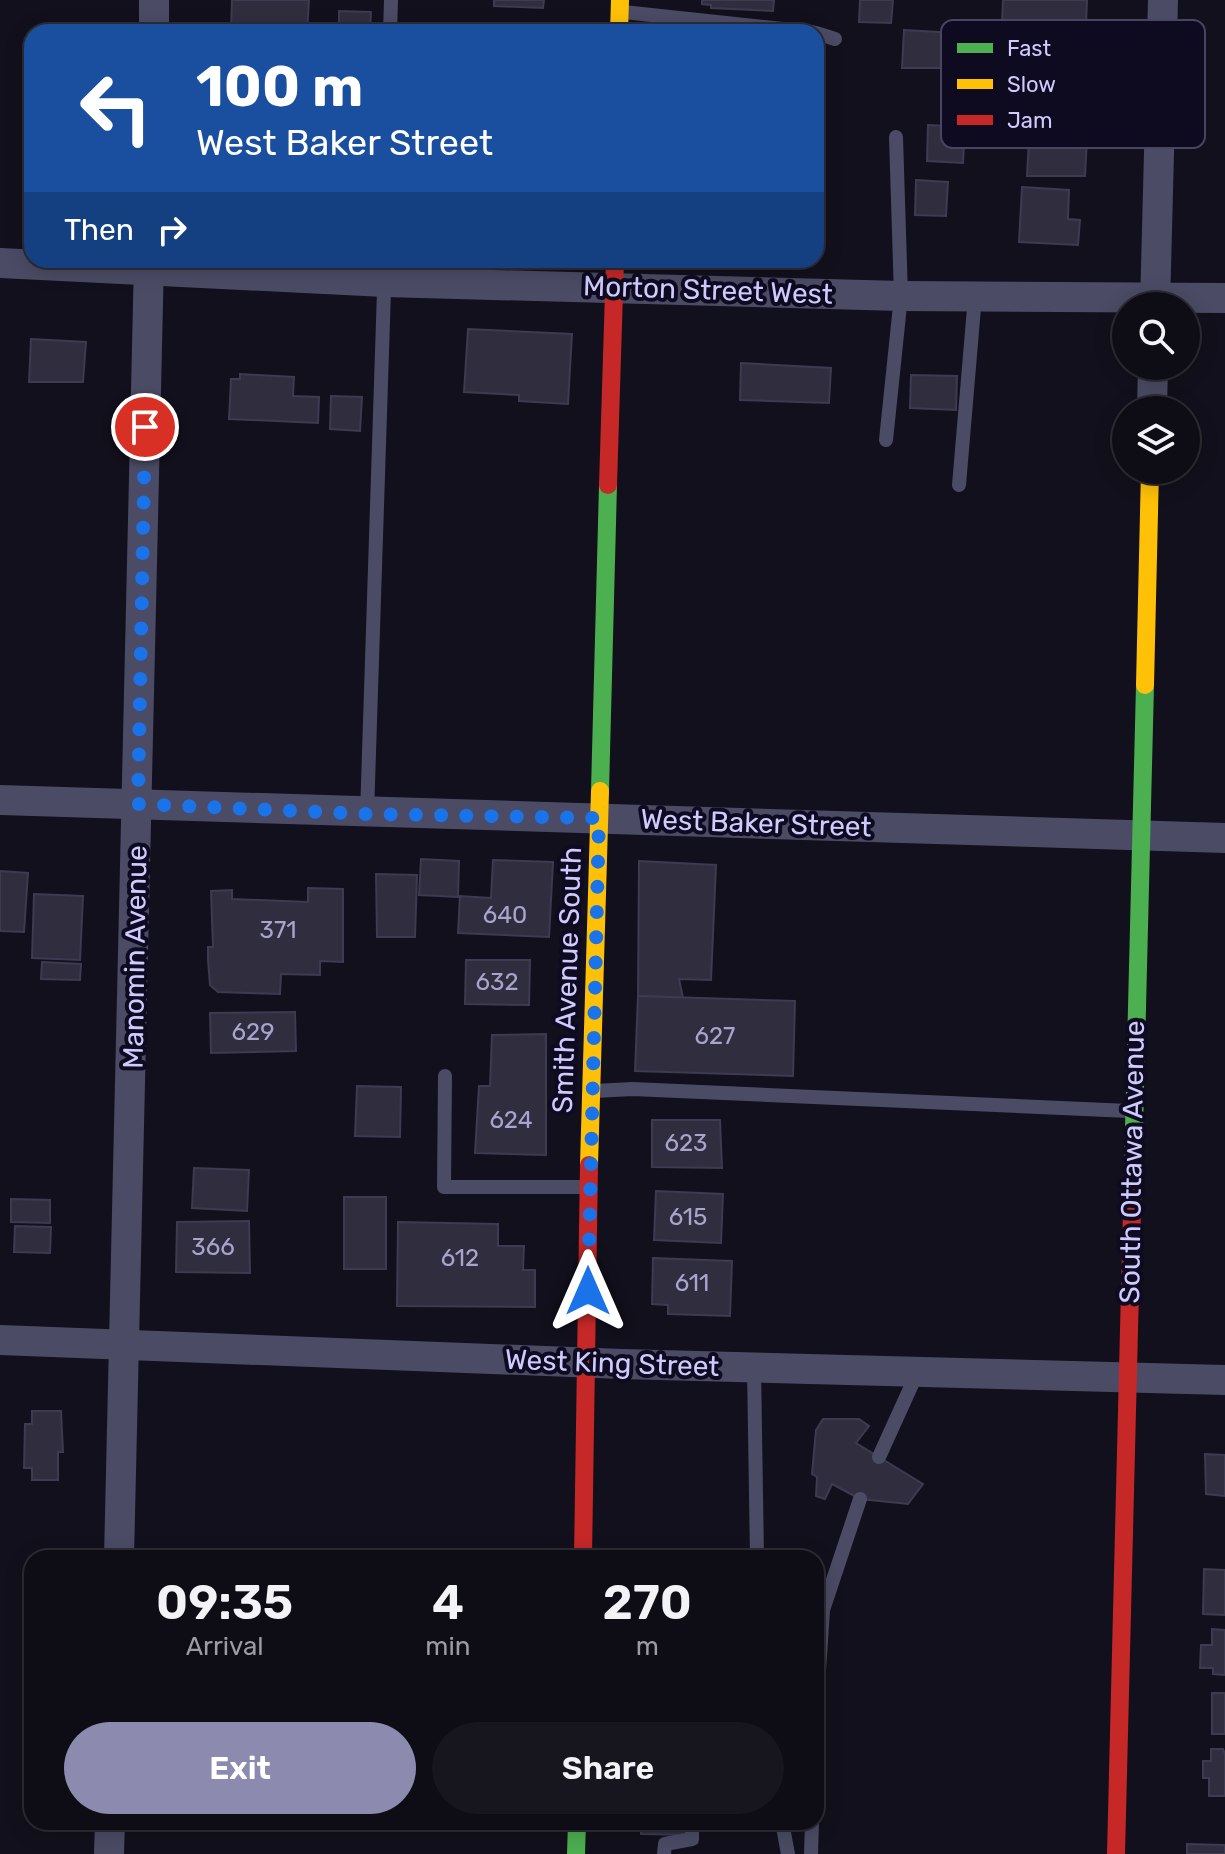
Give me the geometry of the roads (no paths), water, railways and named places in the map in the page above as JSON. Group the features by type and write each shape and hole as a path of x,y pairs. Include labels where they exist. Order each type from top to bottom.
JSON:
{"street":[{"path":"154,0 154,24"},
{"path":"1162,20 1163,0"},
{"path":"1155,292 1159,148"},
{"name":"Morton Street West","path":"0,263 24,263"},
{"name":"Manomin Avenue","path":"119,1550 127,1343 149,268"},
{"name":"Morton Street West","path":"284,268 614,273 901,296 1112,300"},
{"name":"Smith Avenue South","path":"583,1550 588,1187 614,273"},
{"name":"Morton Street West","path":"1200,299 1225,298"},
{"name":"South Ottawa Avenue","path":"1116,1854 1150,484"},
{"name":"West Baker Street","path":"0,800 367,814 599,818 1225,838"},
{"name":"West King Street","path":"0,1340 587,1362 1225,1380"},
{"path":"109,1854 110,1830"},
{"path":"576,1854 577,1830"}],"lane":[{"path":"390,24 391,0"},
{"path":"619,6 749,24"},
{"path":"824,36 835,39"},
{"path":"886,440 901,296 896,137"},
{"path":"367,814 385,271"},
{"path":"959,485 975,296"},
{"path":"445,1076 444,1187 588,1187"},
{"path":"592,1092 632,1089 1134,1111"},
{"path":"754,1367 757,1550"},
{"path":"879,1457 918,1371"},
{"path":"824,1607 860,1499"},
{"path":"664,1854 665,1844 692,1839 692,1830"},
{"path":"784,1830 788,1854"},
{"path":"811,1854 812,1830"}]}
